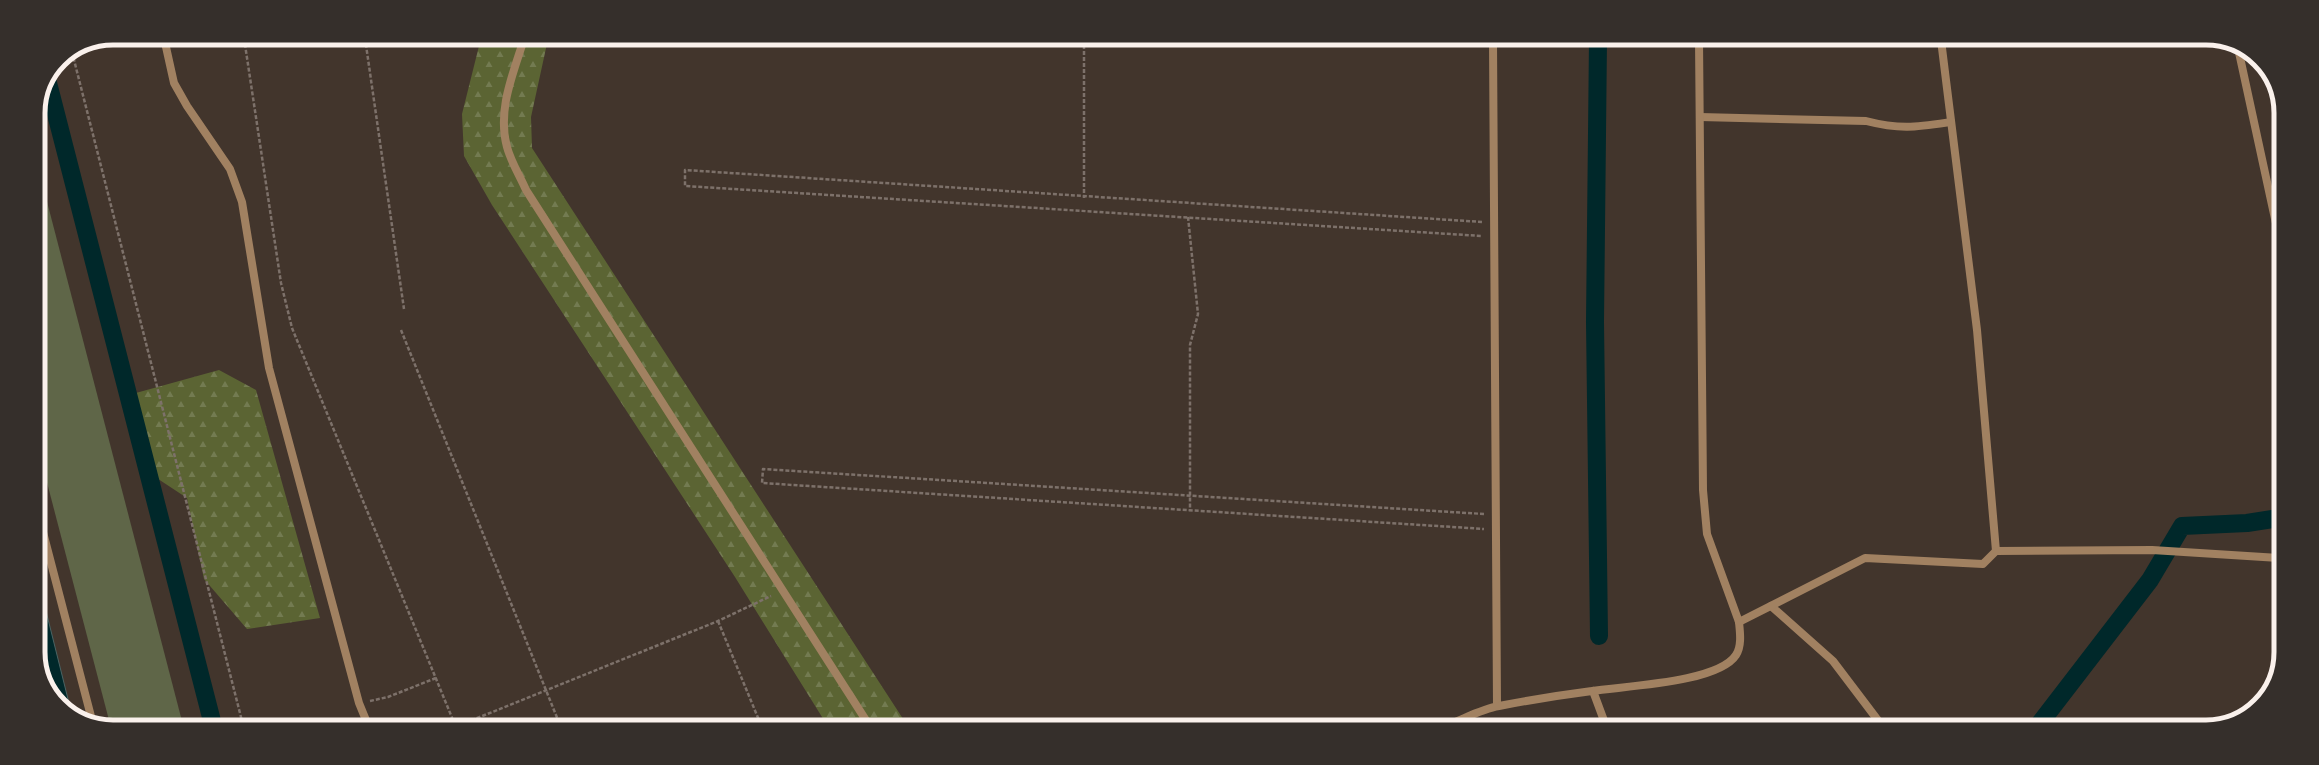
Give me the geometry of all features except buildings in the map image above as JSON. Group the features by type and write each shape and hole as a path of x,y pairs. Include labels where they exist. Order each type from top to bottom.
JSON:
{"street":[{"path":"166,45 174,83 187,106 230,169 242,202 269,368 359,703 366,720"},
{"path":"522,45 507,95 502,122 507,148 526,190 866,720"},
{"path":"1493,45 1492,222 1496,706"},
{"path":"1460,720 1496,706 1593,691 1662,683 1706,672 1726,663 1736,654 1741,636 1740,622 1708,534 1703,490 1700,45"},
{"path":"1942,45 1977,330 1996,550"},
{"path":"2239,54 2274,214"},
{"path":"1700,118 1866,121 1891,127 1910,128 1951,122"},
{"path":"45,540 91,717"},
{"path":"1740,622 1865,558 1982,564 1996,550 2152,550 2274,558"},
{"path":"1771,606 1833,661 1878,720"},
{"path":"1593,691 1604,720"}],"path":[{"path":"245,45 281,284 292,328 453,720"},
{"path":"366,45 404,309"},
{"path":"1084,45 1084,198"},
{"path":"73,57 242,720"},
{"path":"1492,222 1084,198 685,170 685,186 1493,236"},
{"path":"1188,217 1198,314 1190,346 1192,496 1190,511"},
{"path":"401,330 558,720"},
{"path":"1494,515 763,469 762,483 1494,530"},
{"path":"472,720 718,621 782,589"},
{"path":"718,621 759,720"},
{"path":"359,703 388,697 436,678"}],"green space":[{"path":"479,45 547,45 531,117 532,148 904,720 824,720 735,577 492,205 464,156 462,114"},
{"path":"45,194 182,720 109,720 45,475"},
{"path":"219,370 256,390 320,618 247,629 204,579 187,498 143,469 125,396"}],"water":[{"path":"45,607 69,704 54,686 47,670 45,657"}],"waterway":[{"path":"1598,45 1595,322 1599,636"},
{"path":"49,89 212,720"},
{"path":"2042,720 2150,580 2182,526 2247,523 2274,519"}]}
